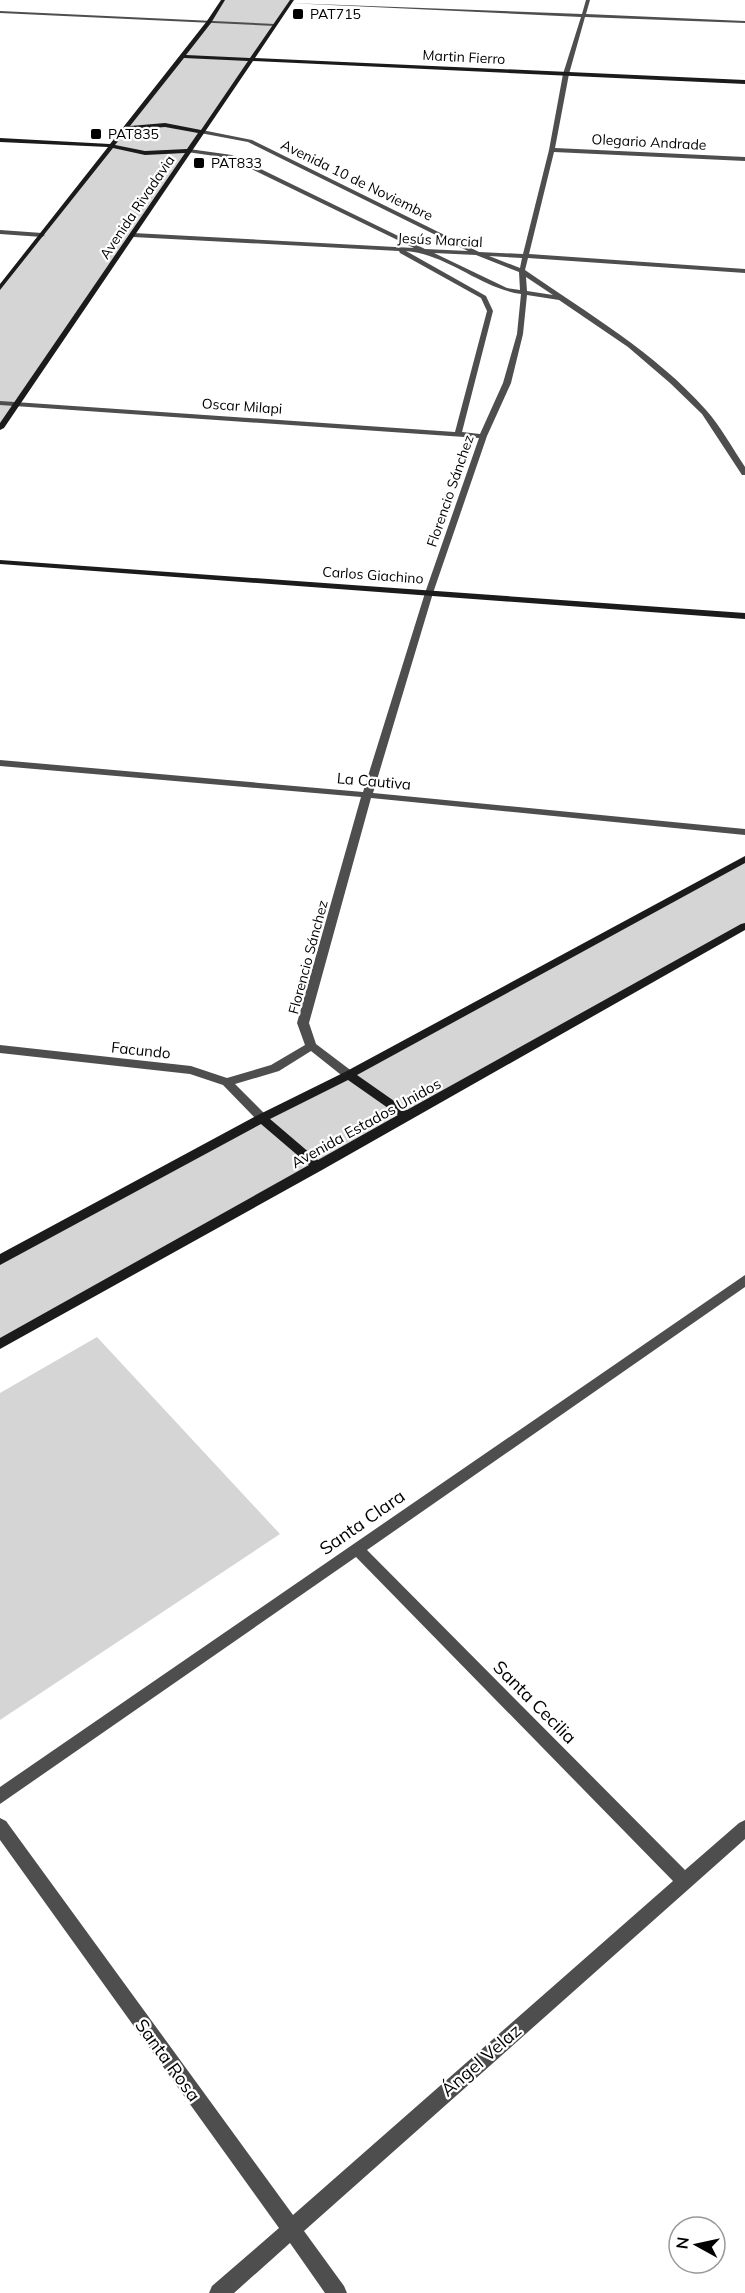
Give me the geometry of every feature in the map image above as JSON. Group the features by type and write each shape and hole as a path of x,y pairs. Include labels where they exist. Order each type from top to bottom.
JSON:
{"main road":[{"path":"0,288 224,0"},
{"name":"Avenida Rivadavia","path":"0,428 253,60 291,1"},
{"name":"Martin Fierro","path":"182,56 745,82"},
{"path":"126,128 165,125 202,132"},
{"path":"0,140 112,146 145,153 189,151"},
{"name":"Carlos Giachino","path":"0,562 745,616"},
{"path":"0,1260 262,1118 349,1075 745,859"},
{"name":"Avenida Estados Unidos","path":"0,1344 745,926"},
{"path":"349,1075 407,1116"},
{"path":"262,1118 318,1167"}],"street":[{"name":"Florencio Sánchez","path":"311,1046 303,1023 367,795 429,593 483,436 507,383 520,333 524,294 522,271 552,150 566,74 588,0"},
{"path":"291,1 745,22"},
{"path":"0,12 275,25"},
{"name":"Avenida 10 de Noviembre","path":"202,132 250,141 479,254 522,271 630,346 673,381 705,413 745,473"},
{"name":"Olegario Andrade","path":"552,150 745,159"},
{"name":"Avenida 10 de Noviembre","path":"189,151 230,156 505,290 558,298"},
{"path":"0,232 42,235"},
{"name":"Jesús Marcial","path":"133,235 527,256 745,271"},
{"path":"398,250 484,297 488,302 490,311 458,434"},
{"name":"Oscar Milapi","path":"0,403 483,436"},
{"name":"La Cautiva","path":"0,764 367,795 745,832"},
{"path":"226,1082 275,1068 311,1046 349,1075"},
{"name":"Facundo","path":"0,1049 191,1070 226,1082 262,1118"},
{"name":"Santa Clara","path":"0,1796 745,1280"},
{"name":"Santa Cecilia","path":"357,1549 686,1882"},
{"name":"Santa Rosa","path":"0,1826 337,2293"},
{"name":"Ángel Velaz","path":"219,2293 745,1828"}],"shaded area":[{"path":"223,0 292,0 0,428 0,288"},
{"path":"745,859 745,926 0,1344 0,1260"},
{"path":"97,1337 280,1534 0,1720 0,1393"}],"place":[{"name":"PAT715","path":"298,14"},
{"name":"PAT835","path":"96,134"},
{"name":"PAT833","path":"199,163"}]}
